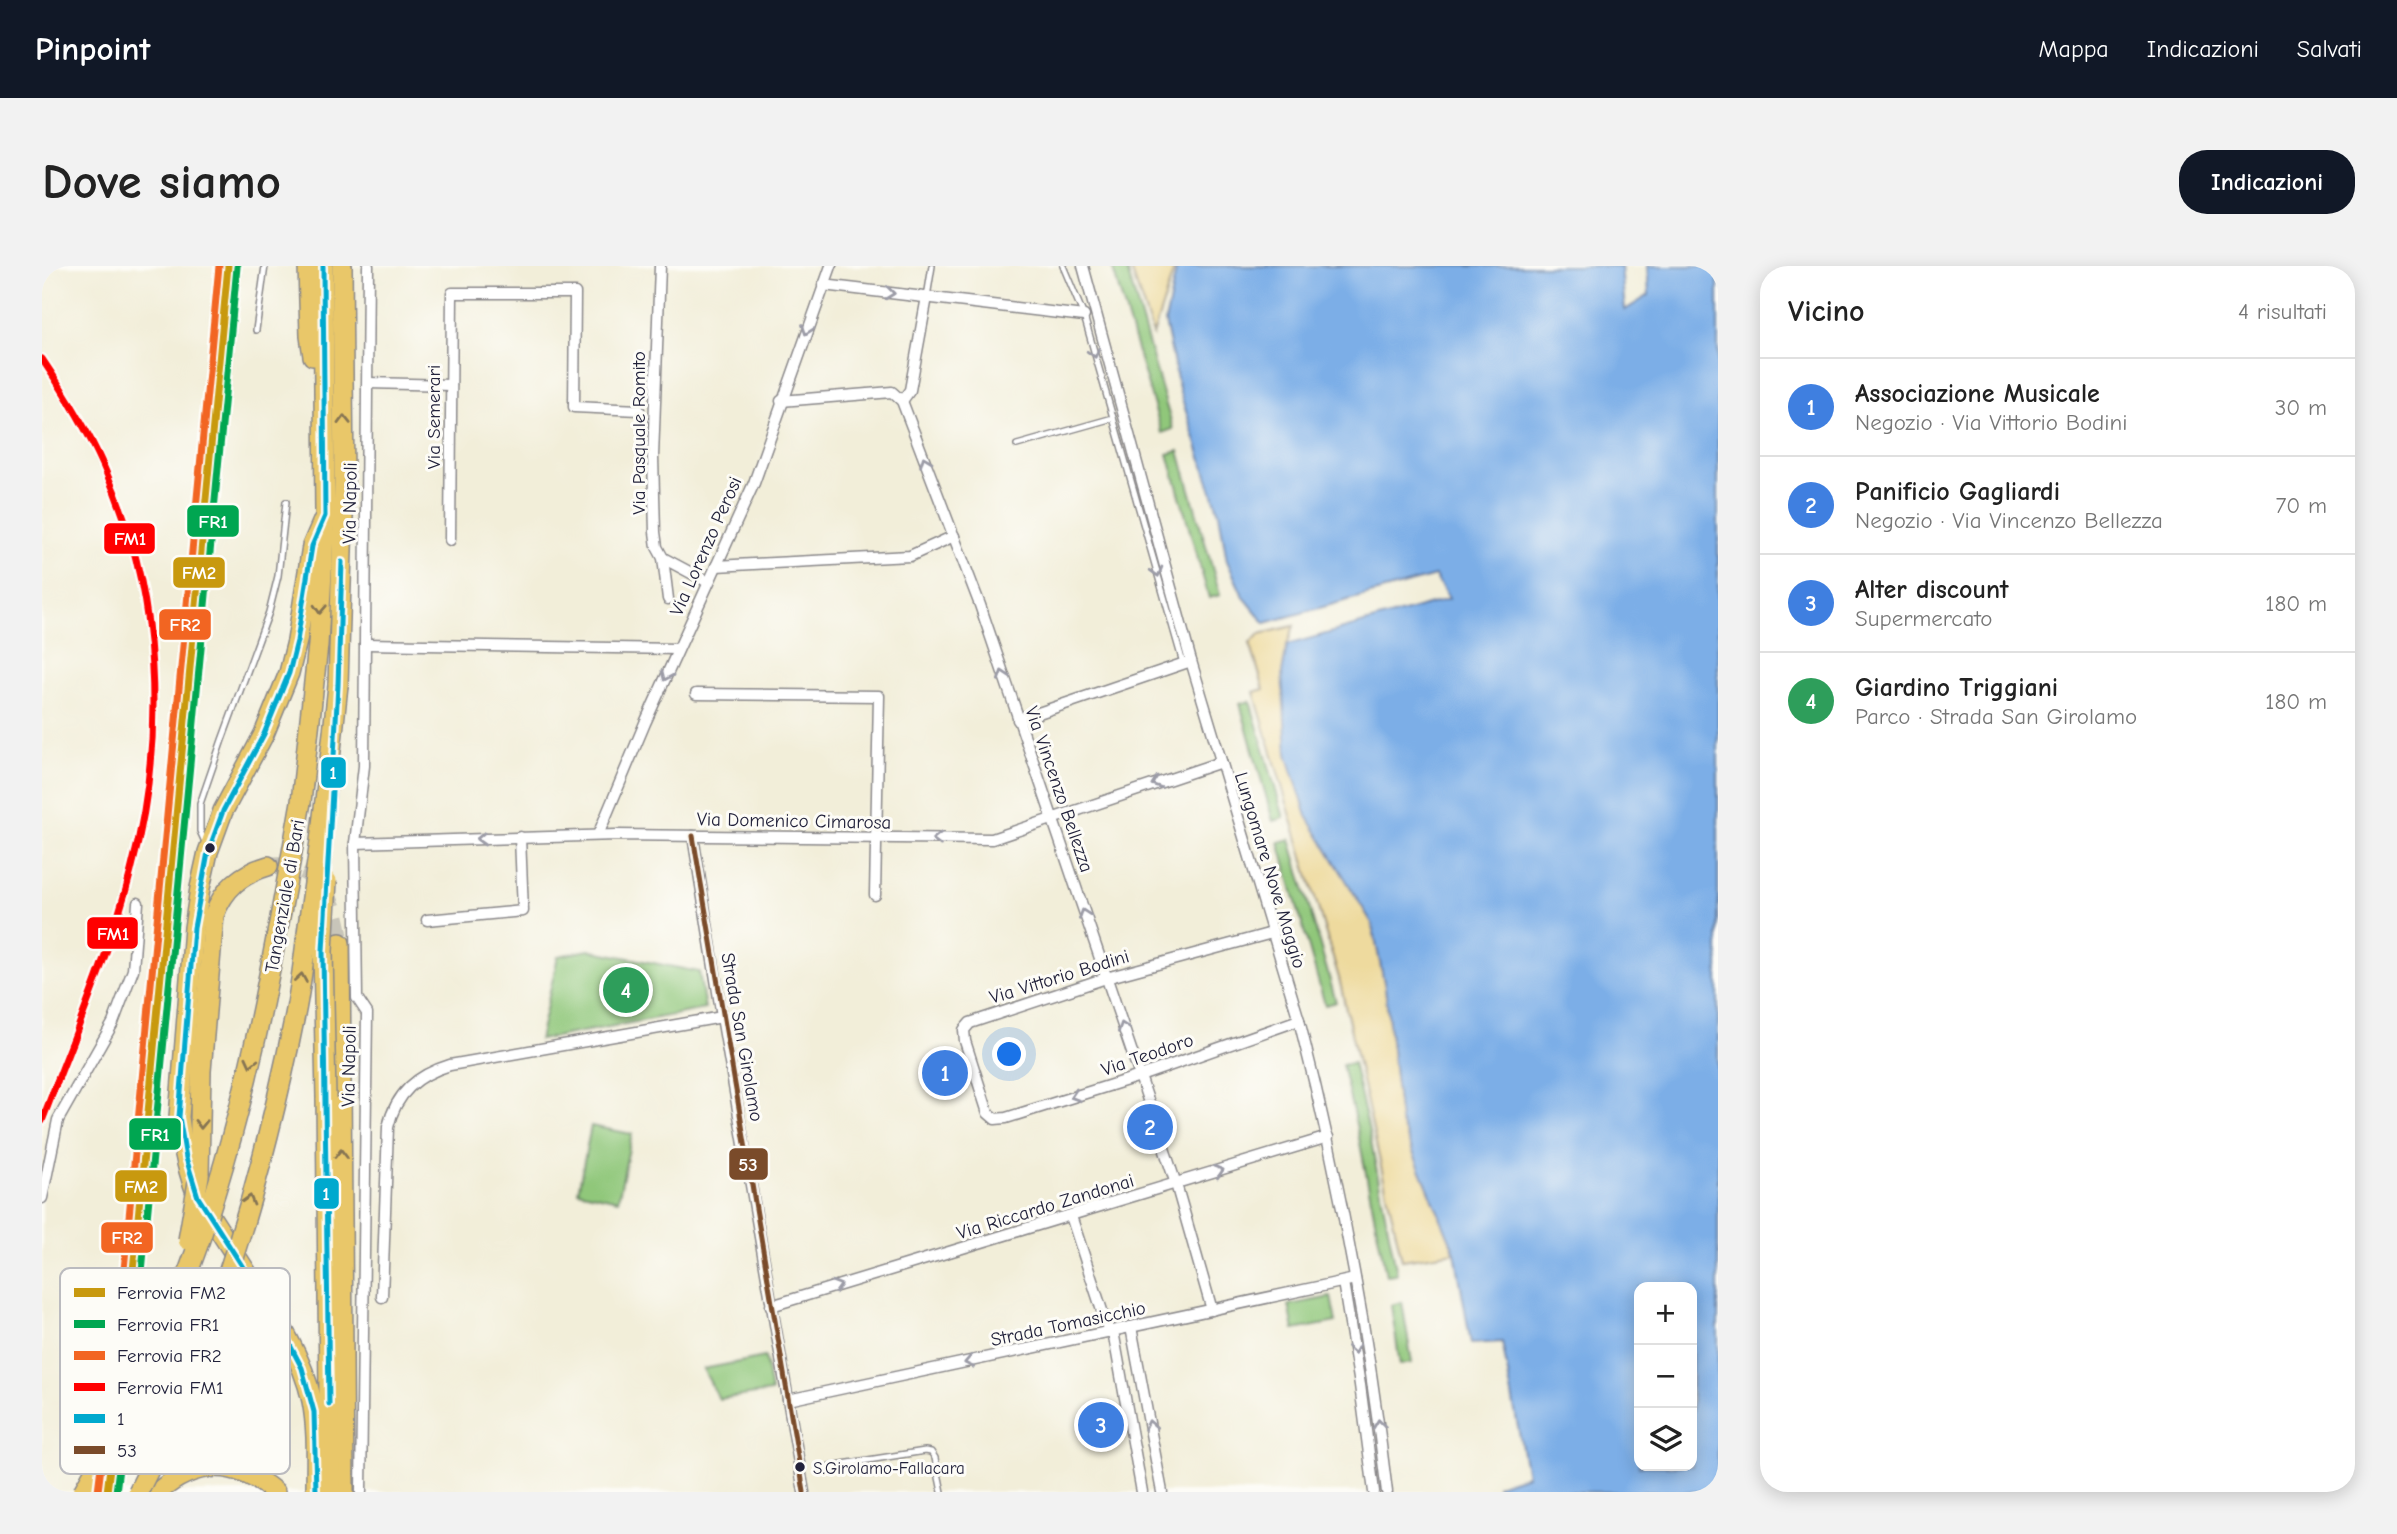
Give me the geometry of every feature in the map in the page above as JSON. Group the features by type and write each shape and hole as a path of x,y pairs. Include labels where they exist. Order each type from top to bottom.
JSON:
{"highway":[{"path":"308,266 310,336 324,418"},
{"name":"Tangenziale di Bari","path":"190,1268 223,1169 245,1089 301,802 318,645 325,516 323,266"},
{"name":"Tangenziale di Bari","path":"228,1268 275,1103 295,1014 326,806 338,685 344,484 342,266"},
{"path":"344,378 354,339 353,266"},
{"path":"245,1268 198,1197 190,1179 183,1149 179,1117 194,928 208,852 223,811 264,734 289,673 312,546 325,516"},
{"path":"330,1492 323,951 338,685"},
{"path":"180,1268 193,1219 199,1175 201,1071 214,915 226,892 240,877 268,866"},
{"path":"340,943 344,1492"},
{"path":"290,1340 304,1372 312,1402 316,1492"},
{"name":"Tangenziale di Bari","path":"83,1492 93,1474"},
{"name":"Tangenziale di Bari","path":"138,1492 146,1474"},
{"path":"158,1492 170,1481 186,1474"},
{"path":"249,1474 275,1492"}],"street":[{"name":"Via Napoli","path":"361,1492 367,1013 356,998 355,843 364,766 368,266"},
{"name":"Via Pasquale Romito","path":"660,266 653,457 655,533 657,547 663,558 668,599"},
{"name":"Via Lorenzo Perosi","path":"598,835 754,482 831,266"},
{"name":"Lungomare Nove Maggio","path":"1083,266 1187,662 1221,762 1299,1020 1328,1137 1355,1279 1376,1394 1387,1492"},
{"path":"823,285 1084,316"},
{"name":"Via Semerari","path":"450,541 452,293 575,293 574,407 639,410"},
{"path":"781,401 892,392 902,401 910,390 927,297"},
{"path":"368,383 451,384"},
{"name":"Via Vincenzo Bellezza","path":"902,401 980,605 1176,1184 1212,1310"},
{"path":"716,566 910,556 954,536"},
{"path":"663,558 708,582"},
{"path":"365,644 678,649"},
{"path":"1018,720 1187,662"},
{"path":"696,694 879,696 875,895"},
{"name":"Via Domenico Cimarosa","path":"355,843 598,835 992,839 1221,762"},
{"name":"Strada San Girolamo","path":"693,836 804,1492"},
{"path":"427,920 523,911 520,837"},
{"path":"42,1198 58,1120 113,1023 133,970 138,903"},
{"name":"Via Vittorio Bodini","path":"1006,1118 995,1119 988,1113 965,1041 964,1030 970,1023 1106,978 1272,933"},
{"path":"382,1297 388,1127 392,1110 404,1092 419,1079 433,1070 450,1065 722,1017"},
{"name":"Via Teodoro","path":"1006,1118 1140,1076 1299,1020"},
{"name":"Via Riccardo Zandonai","path":"771,1306 1328,1137"},
{"path":"1071,1216 1111,1331 1142,1492"},
{"name":"Strada Tomasicchio","path":"788,1400 1355,1279"},
{"path":"1343,1282 1374,1492"},
{"path":"1131,1327 1162,1492"}],"lane":[{"path":"256,330 265,266"},
{"path":"927,297 932,266"},
{"path":"1063,266 1084,316 1187,662"},
{"path":"1017,445 1113,418"},
{"path":"208,852 200,831 201,804 269,612 278,576 286,502"},
{"path":"830,1466 931,1452 935,1458 942,1492"}],"green space":[{"path":"1112,266 1126,266 1173,429 1162,433"},
{"path":"1179,451 1220,595 1209,598 1168,454"},
{"path":"1250,701 1284,818 1273,821 1240,704"},
{"path":"1290,839 1336,1002 1325,1005 1279,842"},
{"path":"589,950 699,972 705,1009 539,1040 558,956"},
{"path":"1353,1063 1397,1274 1386,1275 1342,1065"},
{"path":"591,1126 632,1134 618,1200 578,1191"},
{"path":"1331,1297 1336,1322 1294,1330 1289,1305"},
{"path":"1402,1302 1412,1363 1400,1365 1391,1305"},
{"path":"765,1357 771,1392 719,1399 703,1369"}],"sand":[{"path":"1130,266 1175,266 1153,335"},
{"path":"1294,626 1287,645 1341,870 1372,923 1385,987 1400,1121 1455,1252 1402,1260 1339,978 1254,692 1264,689 1250,643 1260,634"}],"water":[{"path":"1177,266 1621,266 1625,310 1649,295 1647,266 1718,266 1718,1492 1498,1492 1497,1485 1527,1475 1502,1342 1471,1344 1455,1252 1400,1121 1385,987 1372,923 1307,816 1287,754 1282,673 1287,645 1449,599 1435,576 1265,623 1243,596 1227,561 1219,513 1180,393 1165,322"}],"tunnel":[{"path":"275,866 291,866 304,871 323,888 334,914 340,943"}],"rail line":[{"name":"FR2","path":"124,1268 219,266"},
{"name":"FM2","path":"133,1268 228,266"},
{"name":"FR1","path":"142,1268 237,267"},
{"name":"FM1","path":"42,359 90,437 122,513 137,563 147,614 153,717 150,769 131,871 101,966 42,1121"},
{"name":"FR2","path":"98,1491 100,1474"},
{"name":"FM2","path":"107,1492 109,1474"},
{"name":"FR1","path":"116,1492 118,1474"}],"transit line":[{"name":"1","path":"243,1268 198,1197 186,1158 179,1117 194,928 208,852 223,811 264,734 289,673 297,641 312,546 325,516 323,266"},
{"name":"1","path":"329,1404 323,951 342,562"},
{"name":"53","path":"693,836 804,1492"},
{"name":"1","path":"290,1345 302,1368 314,1412 316,1492"}],"place":[{"name":"Giardino Triggiani","path":"626,990"},
{"name":"Associazione Musicale","path":"945,1073"},
{"name":"Panificio Gagliardi","path":"1150,1127"},
{"name":"Alter discount","path":"1101,1425"},
{"name":"S.Girolamo-Fallacara","path":"800,1467"}]}
